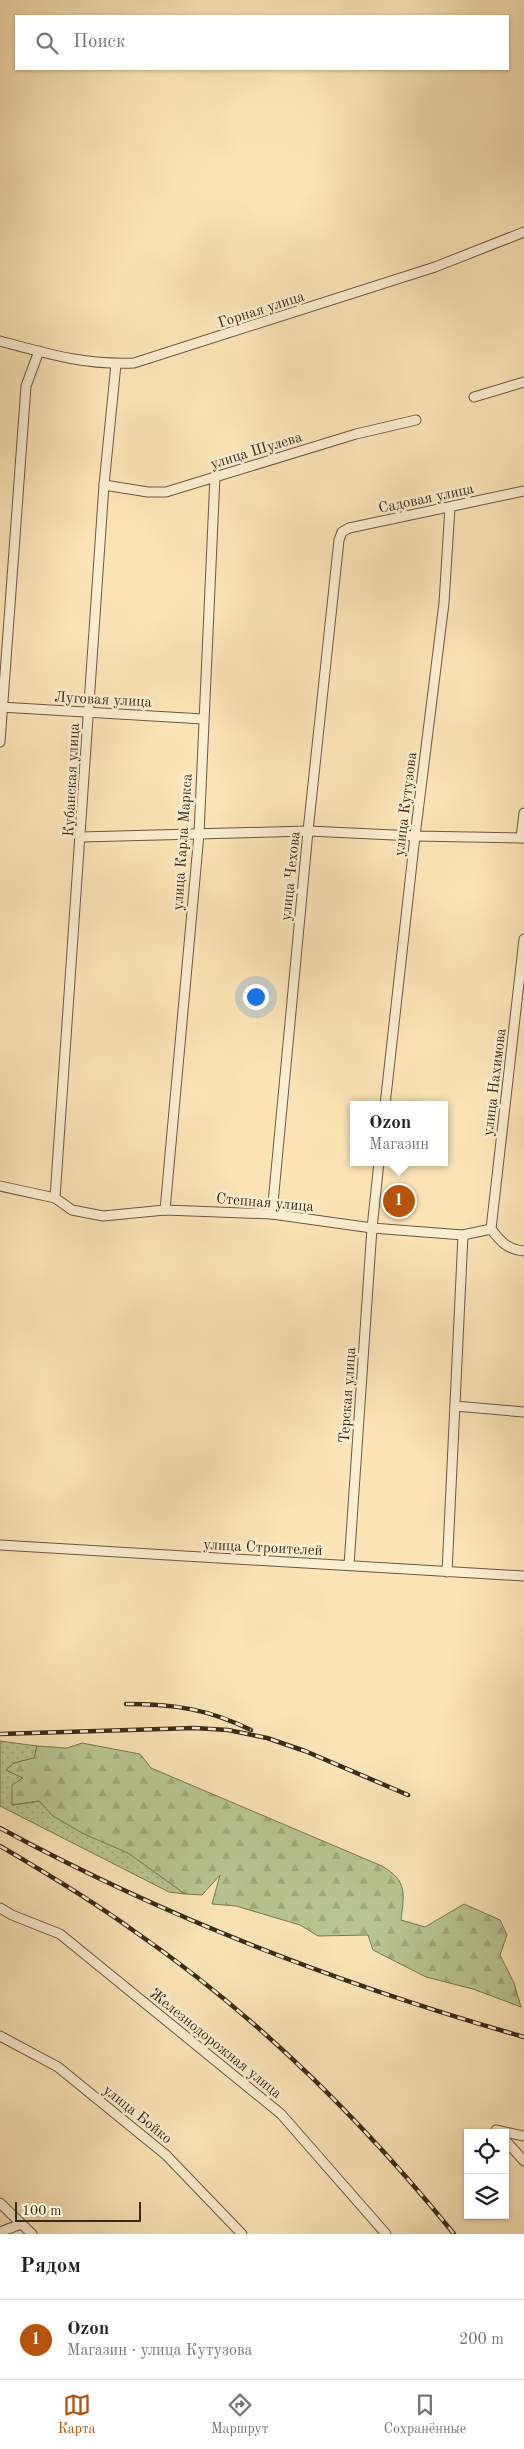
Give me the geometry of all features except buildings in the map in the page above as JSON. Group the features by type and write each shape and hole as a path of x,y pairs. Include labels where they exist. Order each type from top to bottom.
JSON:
{"street":[{"name":"Горная улица","path":"0,341 76,361 116,364 134,363 435,266 524,232"},
{"path":"0,742 1,707 26,386 39,351"},
{"name":"Кубанская улица","path":"55,1198 104,484 116,364"},
{"path":"474,397 524,382"},
{"name":"улица Шулева","path":"104,484 148,492 166,492 356,434 416,420"},
{"name":"улица Карла Маркса","path":"165,1210 199,834 215,476"},
{"name":"Садовая улица","path":"339,540 342,532 349,528 524,491"},
{"name":"улица Кутузова","path":"385,1101 415,836 444,603 450,507"},
{"name":"улица Чехова","path":"272,1214 308,831 339,540"},
{"name":"Луговая улица","path":"1,707 203,719"},
{"path":"81,836 308,831 522,838 524,813"},
{"name":"улица Нахимова","path":"491,1229 524,939"},
{"path":"372,1228 379,1166"},
{"name":"Степная улица","path":"0,1186 55,1198 72,1210 103,1216 165,1210 272,1214 372,1228 462,1235 491,1229"},
{"name":"Терская улица","path":"349,1565 372,1228"},
{"path":"491,1229 502,1244 516,1250 524,1250"},
{"path":"447,1572 462,1235"},
{"path":"455,1406 524,1412"},
{"name":"улица Строителей","path":"0,1545 524,1576"},
{"name":"Железнодорожная улица","path":"0,1908 12,1915 60,1934 281,2114 386,2234"},
{"name":"улица Бойко","path":"0,2036 58,2067 166,2155 242,2234"},
{"path":"509,2133 524,2136"},
{"path":"509,2144 524,2161"},
{"path":"0,2203 32,2234"},
{"path":"0,2232 22,2224"}],"green space":[{"path":"0,1741 37,1746 34,1758 14,1763 6,1770 24,1778 12,1805 39,1801 50,1812 71,1826 129,1853 185,1894 169,1892 0,1806"},
{"path":"82,1743 140,1754 151,1768 382,1866 396,1877 400,1883 403,1895 401,1920 425,1927 464,1904 500,1920 507,1935 500,1955 514,1983 521,2007 473,1989 426,1977 373,1950 368,1935 318,1936 300,1925 236,1906 212,1904 220,1875 202,1895 185,1894 128,1853 84,1834 53,1816 39,1801 12,1805 12,1785 23,1778 6,1770 14,1763 34,1758 37,1746 67,1748"}],"railway":[{"path":"126,1704 160,1705 190,1709 220,1717 251,1730"},
{"path":"0,1734 194,1728 228,1730 267,1738 305,1751 408,1795"},
{"path":"0,1828 126,1891 256,1947 389,1995 524,2037"},
{"path":"0,1846 118,1920 179,1963 222,1997 264,2033 344,2110 382,2150 454,2234"}],"place":[{"name":"Ozon","path":"399,1201"}]}
